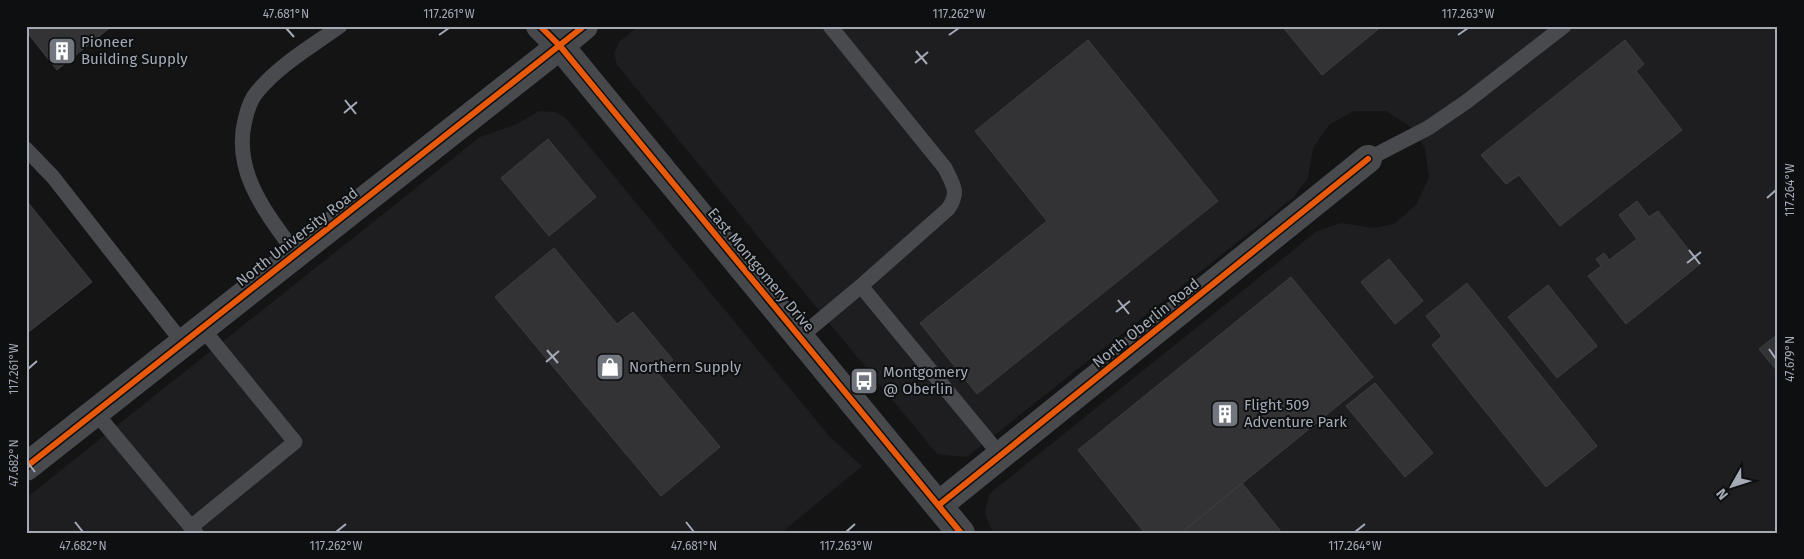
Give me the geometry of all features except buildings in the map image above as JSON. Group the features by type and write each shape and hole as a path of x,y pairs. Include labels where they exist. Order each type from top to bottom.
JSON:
{"main road":[{"name":"East Montgomery Drive","path":"540,26 560,46 961,533"}],"street":[{"name":"North University Road","path":"26,467 584,26"},
{"name":"North Oberlin Road","path":"939,506 1368,159"}],"lane":[{"path":"296,254 267,215 249,181 243,163 242,130 247,111 256,93 284,66 340,26"},
{"path":"800,337 948,209 955,199 954,187 945,168 830,26"},
{"path":"1368,159 1428,128 1466,102 1564,26"},
{"path":"26,148 193,335 295,442 193,530 95,412"},
{"path":"861,286 1001,456"}],"shaded area":[{"path":"639,26 1778,26 1778,533 993,533 985,513 989,494 1317,231 1341,223 1374,228 1394,224 1416,205 1429,177 1425,148 1411,127 1386,111 1354,111 1329,125 1313,148 1308,178 1293,198 967,457 937,454 617,65 614,53 619,42"},
{"path":"539,111 554,112 565,117 830,437 862,466 781,533 26,533 26,498 480,137 517,124"}],"cycle path":[{"path":"540,26 560,46 961,533"},
{"path":"26,467 584,26"},
{"path":"939,505 1368,159"}],"place":[{"name":"Pioneer Building Supply","path":"62,51"},
{"name":"Northern Supply","path":"610,367"},
{"name":"Montgomery @ Oberlin","path":"864,381"},
{"name":"Flight 509 Adventure Park","path":"1225,414"}]}
